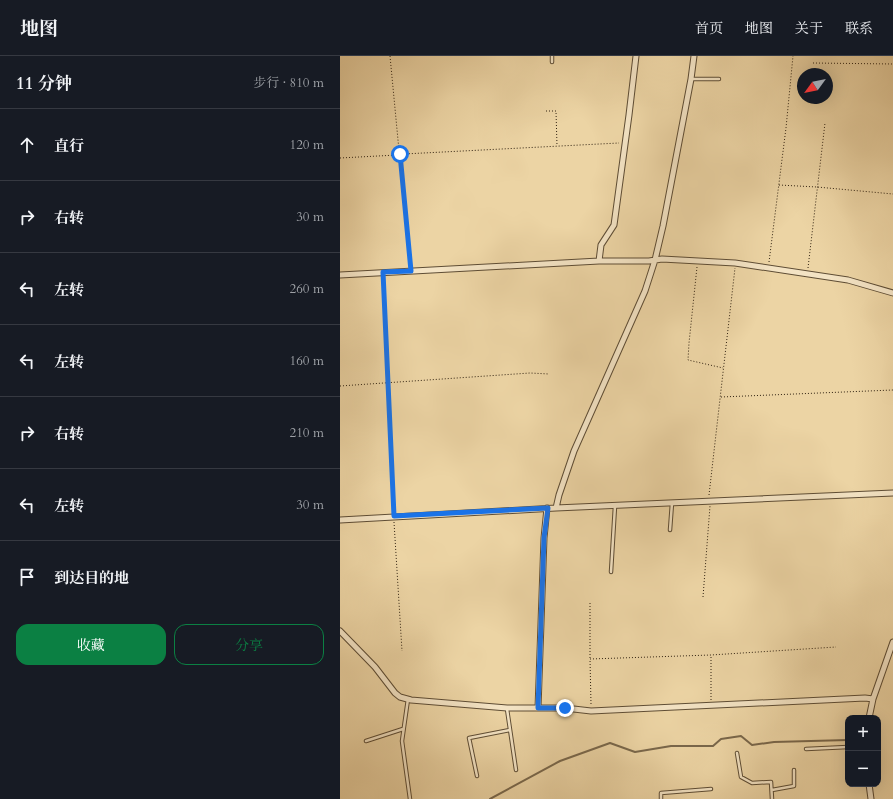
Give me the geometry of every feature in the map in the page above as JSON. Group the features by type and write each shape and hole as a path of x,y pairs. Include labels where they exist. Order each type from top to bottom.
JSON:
{"street":[{"path":"600,260 601,245 614,225 636,56"},
{"path":"556,508 574,451 645,291 655,260 663,226 694,56"},
{"path":"340,275 600,260 649,261 662,259 735,263 848,280 893,293"},
{"path":"340,520 548,508 893,493"},
{"path":"538,708 544,538 548,508"},
{"path":"340,631 375,667 395,692 400,697 408,699 507,708 565,708 591,711 865,698 873,699"},
{"path":"870,715 873,699 893,642"},
{"path":"869,787 871,799"}],"lane":[{"path":"552,56 552,62"},
{"path":"691,79 719,79"},
{"path":"670,530 672,502"},
{"path":"611,572 615,505"},
{"path":"408,699 402,741 410,799"},
{"path":"507,708 516,770"},
{"path":"366,741 403,729"},
{"path":"477,776 468,738 510,730"},
{"path":"806,749 845,747"},
{"path":"737,753 741,776 752,783 771,782 772,799"},
{"path":"772,790 794,786 794,770"},
{"path":"661,799 661,793 711,789"}],"path":[{"path":"390,56 411,271"},
{"path":"768,268 786,128 793,56"},
{"path":"813,63 893,64"},
{"path":"546,111 556,111 557,146"},
{"path":"807,274 826,123"},
{"path":"340,158 625,143"},
{"path":"779,185 893,194"},
{"path":"697,261 688,360 723,368"},
{"path":"703,597 710,501 709,495 735,263"},
{"path":"383,272 387,383 402,652"},
{"path":"340,386 530,373 549,374"},
{"path":"720,397 893,390"},
{"path":"590,604 591,711"},
{"path":"590,658 711,655 836,647"},
{"path":"711,655 711,705"}],"waterway":[{"path":"490,799 560,761 610,743 635,752 671,746 713,746 721,739 741,736 752,745 774,742 845,740"}],"route":[{"path":"400,154 411,271 383,272 394,516 548,508 544,538 538,708 565,708"}]}
